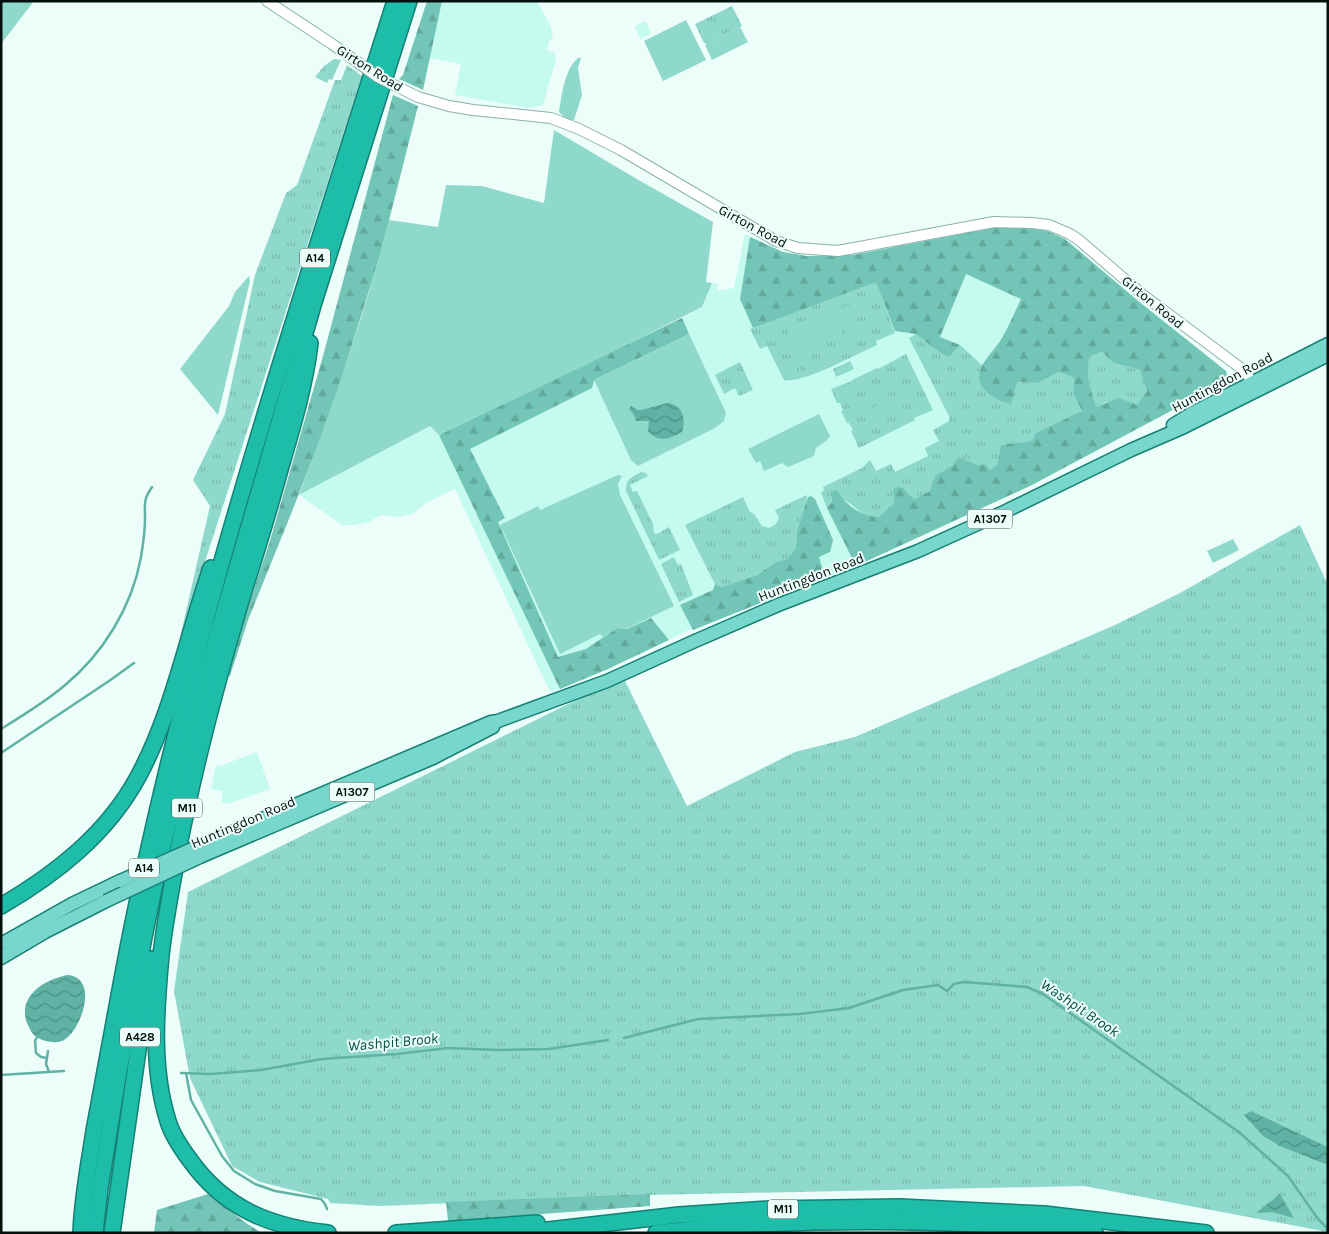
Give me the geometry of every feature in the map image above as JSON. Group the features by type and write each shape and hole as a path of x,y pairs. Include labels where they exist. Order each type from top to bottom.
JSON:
{"highway":[{"name":"A14","path":"84,1231 92,1142 133,921 159,802 235,514 395,1"},
{"name":"A14","path":"84,1231 100,1188 120,1062 144,937 164,842 197,705 314,302 409,1"},
{"name":"M11","path":"314,302 307,366 293,424 225,654 200,746 184,819 165,922 156,1008 156,1048 160,1086 168,1122 182,1149 201,1176 219,1193 244,1211 307,1231 328,1233"},
{"name":"A14","path":"1,906 31,888 80,850 109,818 138,777 162,721 217,550 235,514"},
{"name":"A428","path":"112,1233 165,867 164,842"},
{"path":"100,1188 101,1233"},
{"name":"M11","path":"522,1233 679,1215 769,1209 900,1207 1044,1214 1206,1233"},
{"name":"M11","path":"656,1233 754,1224 903,1222 1012,1225 1095,1233"},
{"name":"M11","path":"396,1233 534,1223 569,1227"}],"main road":[{"name":"Huntingdon Road","path":"1254,387 1328,344"},
{"name":"Huntingdon Road","path":"1,944 72,904 120,881 201,851 430,753 492,729 498,721 606,681 695,640 778,605 918,551 1006,511 1131,450 1192,413 1328,355"},
{"name":"Huntingdon Road","path":"1,958 52,928 201,851"}],"street":[{"name":"Girton Road","path":"267,1 378,77 418,97 449,106 473,110 551,118 579,129 620,150 776,241 798,248 838,251 994,222 1032,222 1049,225 1079,240 1143,295 1246,372 1254,387"}],"shaded area":[{"path":"442,1 537,1 551,27 553,37 549,41 547,50 555,53 556,60 543,105 529,108 455,95 461,64 429,58"},
{"path":"646,21 651,34 640,39 635,26"},
{"path":"993,228 1047,231 1065,239 1137,300 1226,371 1228,377 1224,382 1197,397 1030,486 856,566 689,630 608,669 550,692 455,489 428,502 412,514 397,517 381,515 369,522 353,525 342,525 299,495 430,426 439,435 702,307 712,283 718,284 717,291 734,288 745,234 783,252 807,256 852,255"},
{"path":"257,752 270,789 227,804 223,803 221,801 223,791 211,789 216,765 220,766"}],"green space":[{"path":"1,1 34,1 1,44"},
{"path":"427,1 442,1 423,90 399,79 403,75"},
{"path":"732,6 742,26 707,44 704,43 695,24"},
{"path":"686,20 706,60 663,81 644,41"},
{"path":"740,27 748,42 712,60 705,45"},
{"path":"578,58 581,58 578,68 582,95 574,120 567,120 559,112 561,98 564,83 573,63"},
{"path":"334,59 341,60 332,80 329,79 327,83 315,77 324,66"},
{"path":"347,65 362,76 179,642 210,506 193,480 225,414 255,275 286,193 297,185 335,80 341,80"},
{"path":"393,95 418,106 381,252 332,409 248,620 230,676 225,674 270,541 323,356"},
{"path":"554,130 713,222 706,282 712,283 702,307 439,435 430,426 299,495 348,359 370,290 389,220 438,227 446,185 482,186 544,203"},
{"path":"1022,227 1047,231 1065,239 1137,300 1226,371 1228,377 1224,382 1197,397 1030,486 856,566 827,508 832,502 832,492 837,490 849,505 860,512 879,517 894,503 893,489 897,487 903,488 915,499 930,491 935,476 953,465 958,457 978,465 985,464 990,470 997,465 1001,445 1032,441 1036,433 1082,411 1073,393 1074,378 1059,372 1038,383 1017,382 1011,404 990,395 981,385 979,379 980,372 985,361 998,345 1010,324 1021,299 966,274 940,337 960,345 949,357 916,334 895,331 876,282 753,328 740,299 750,237 783,252 807,256 852,255 993,228","holes":["1102,352 1114,363 1140,370 1147,391 1137,405 1119,398 1096,407 1088,379 1089,356"]},
{"path":"249,276 250,281 218,415 180,369 229,306 235,292"},
{"path":"876,281 895,333 876,341 877,345 817,373 793,380 784,380 767,346 760,349 750,329"},
{"path":"849,305 859,331 847,335 837,310"},
{"path":"832,311 842,338 830,342 820,316"},
{"path":"682,318 689,334 594,380 592,388 470,449 505,518 498,522 558,657 586,649 617,628 627,629 651,618 669,640 560,689 439,435"},
{"path":"815,318 826,344 814,349 803,323"},
{"path":"799,324 810,351 797,356 787,329"},
{"path":"689,334 726,413 724,421 715,428 638,466 631,460 594,380"},
{"path":"916,334 935,349 949,356 960,345 982,365 980,370 981,385 1017,382 1038,383 1059,372 1074,378 1073,393 1082,411 1032,441 1001,445 997,465 990,470 971,462 953,465 935,476 931,491 915,499 897,487 893,489 894,503 879,517 872,517 862,513 842,499 832,502 827,508 821,493 824,490 823,487 862,468 870,460 876,471 891,464 895,472 928,456 925,448 939,441 933,430 949,421 949,416 909,338"},
{"path":"1102,352 1114,363 1140,370 1147,391 1137,405 1106,402 1096,408 1088,379 1089,355"},
{"path":"906,354 933,410 914,418 915,420 859,448 851,431 853,430 849,423 847,423 841,411 843,410 840,403 837,403 831,389 878,369"},
{"path":"850,361 854,369 836,377 833,369"},
{"path":"740,362 753,390 739,396 735,388 724,394 715,375"},
{"path":"881,392 883,394 887,392 890,398 881,405 883,409 875,413 872,408 877,405 875,395"},
{"path":"819,414 830,436 816,448 814,456 788,467 782,463 764,471 760,461 756,463 748,449"},
{"path":"641,472 646,473 648,476 630,485 633,492 637,491 653,524 654,533 657,534 669,527 680,550 659,560 626,491 628,481"},
{"path":"618,475 622,476 618,484 620,495 674,606 626,629 617,628 603,637 600,634 560,654 500,525 538,506 540,510"},
{"path":"807,495 797,531 796,548 787,559 776,562 757,575 722,587 715,584 685,525 743,497 750,512 754,514 762,526 769,528 776,524 779,518 775,510"},
{"path":"811,496 815,499 833,540 830,552 819,557 825,577 693,630 680,605 713,590 715,584 722,587 757,575 776,562 787,559 796,548 797,531 808,497"},
{"path":"1300,525 1328,585 1328,1232 1084,1186 647,1195 380,1206 330,1203 328,1199 260,1182 232,1166 190,1078 174,991 188,892 623,677 687,806 795,752 855,737 1115,625 1180,593"},
{"path":"1233,539 1239,550 1213,563 1207,551"},
{"path":"674,557 678,565 681,564 693,595 679,602 661,564"},
{"path":"208,1194 262,1233 154,1233 157,1210"},
{"path":"650,1194 650,1206 448,1221 446,1202"}],"water":[{"path":"667,403 680,409 684,422 682,432 664,439 652,435 648,431 649,421 636,421 629,409 631,406 641,410"},
{"path":"68,975 77,978 83,985 85,994 77,1026 71,1034 61,1041 48,1041 36,1037 27,1023 25,1013 30,997 35,990 50,980"},
{"path":"1251,1111 1328,1147 1328,1165 1282,1147 1263,1136 1244,1115"},
{"path":"1280,1194 1294,1218 1272,1212 1256,1213"}],"waterway":[{"path":"1,729 64,686 91,659 114,628 131,594 137,576 144,538 145,502 152,487"},
{"path":"1,753 134,663"},
{"name":"Washpit Brook","path":"624,1038 698,1019 800,1014 849,1008 903,990 938,985 947,991 954,984 964,982 1027,987 1043,994 1240,1133 1288,1176 1318,1219 1328,1229"},
{"path":"37,1037 35,1041 36,1053 41,1057 47,1058"},
{"name":"Washpit Brook","path":"181,1073 210,1074 261,1070 322,1059 397,1054 448,1048 497,1050 549,1049 608,1040"},
{"path":"48,1051 46,1064 49,1072"},
{"name":"Washpit Brook","path":"1,1075 64,1071"},
{"path":"186,1073 191,1100 222,1156 234,1171 255,1184 275,1191 321,1199 327,1209"}]}
